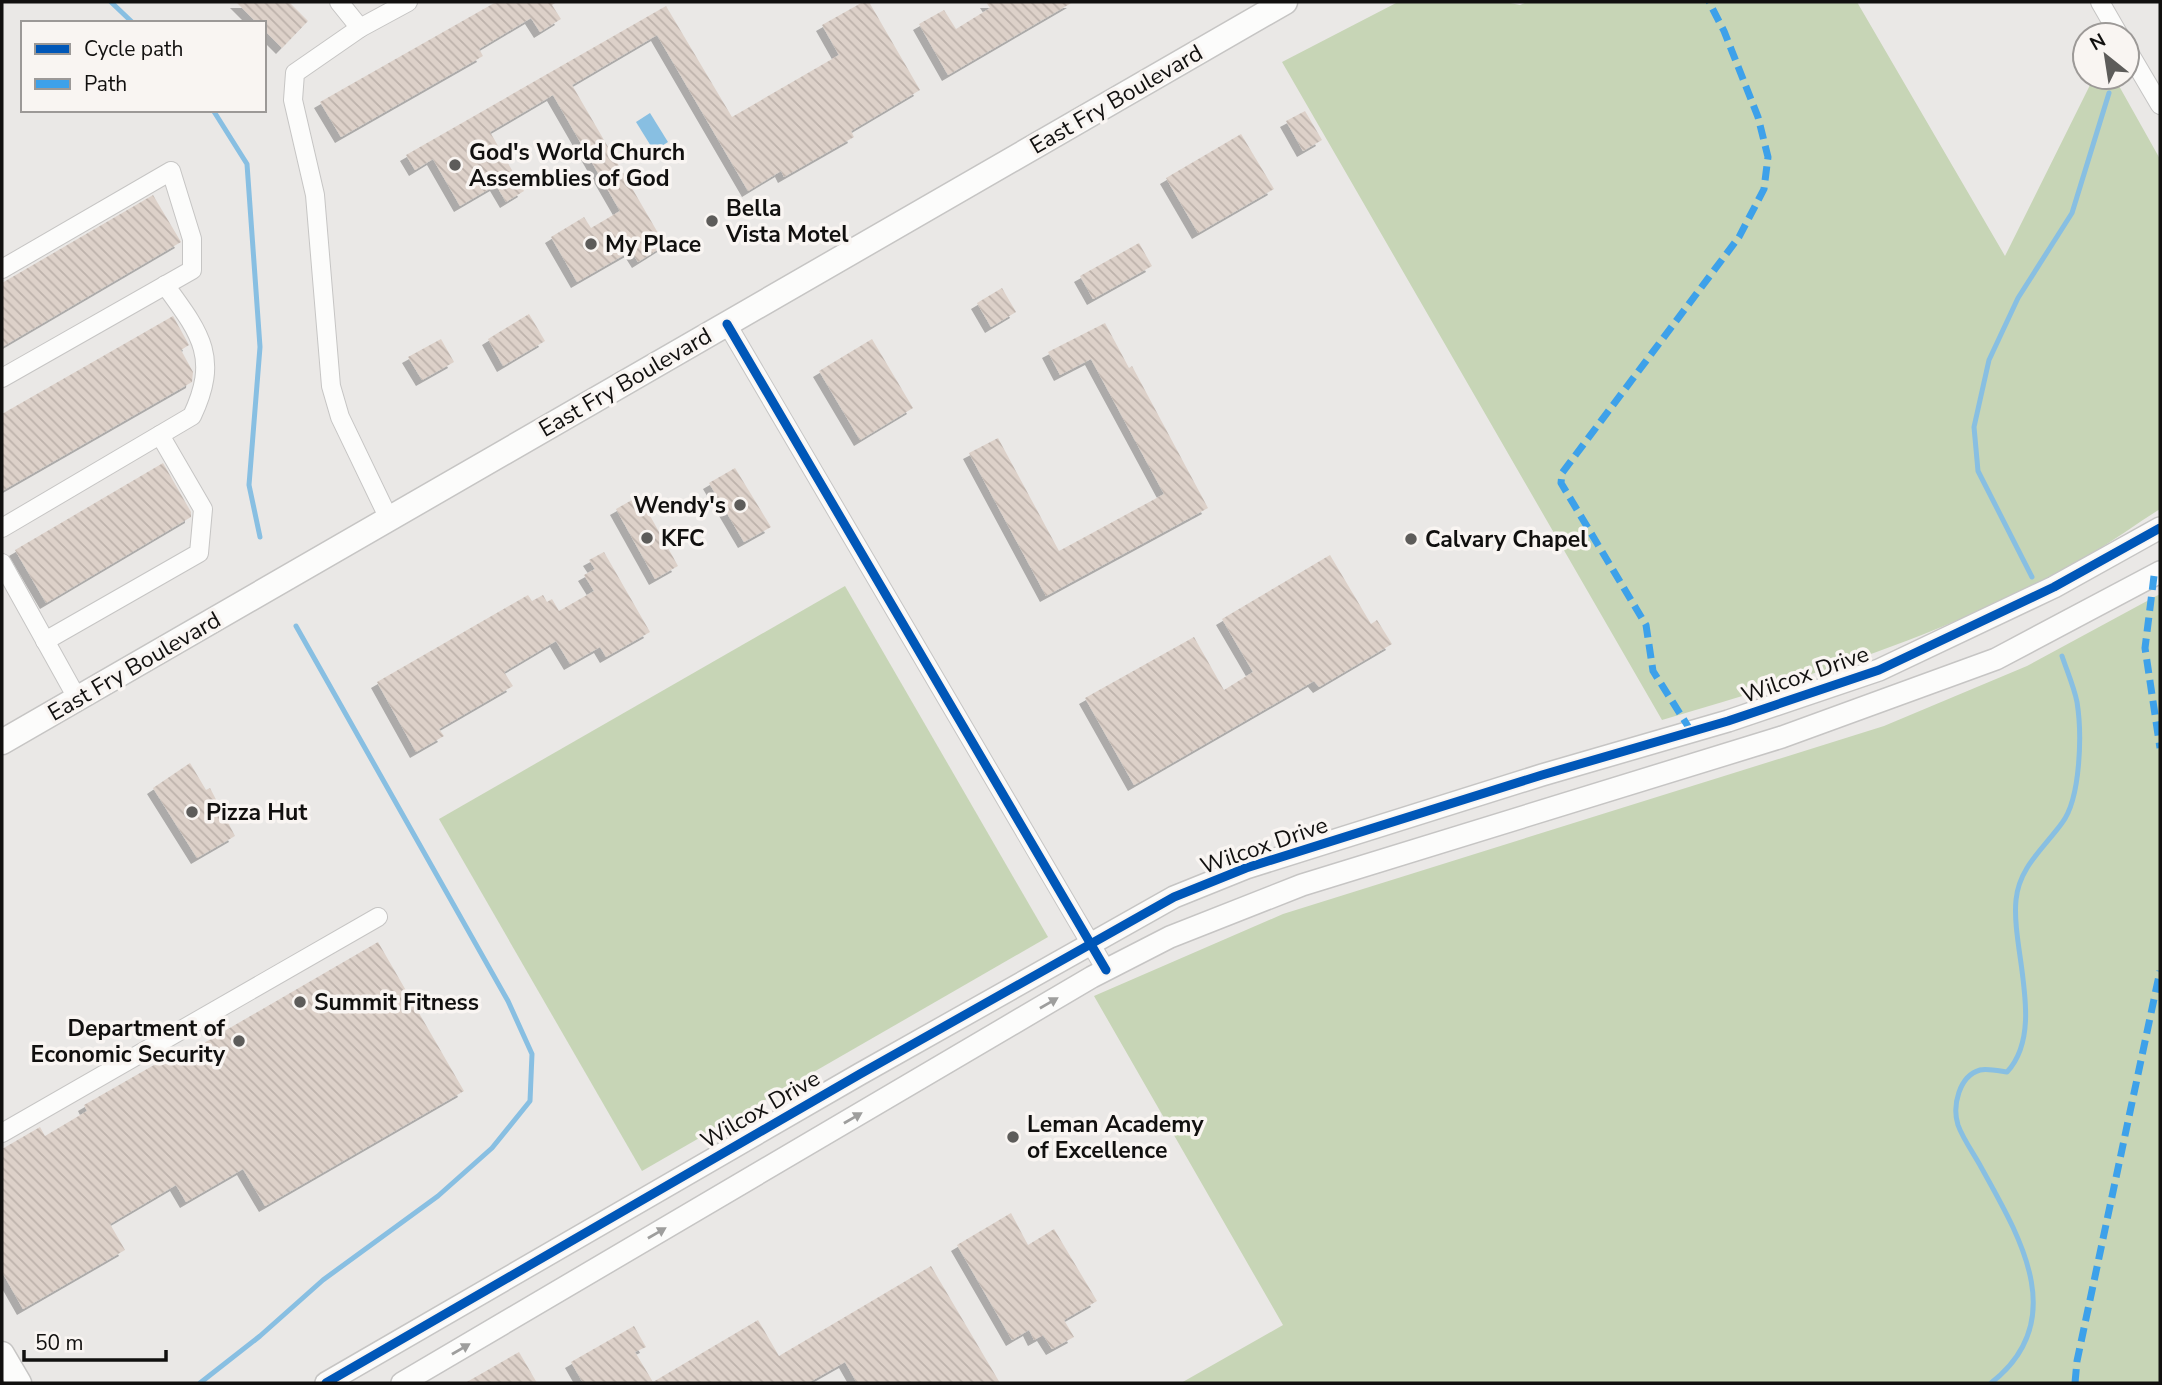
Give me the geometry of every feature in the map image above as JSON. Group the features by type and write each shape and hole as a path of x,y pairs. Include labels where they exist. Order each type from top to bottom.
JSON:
{"main road":[{"name":"East Fry Boulevard","path":"2,742 1285,2"},
{"path":"2,1354 19,1383"}],"street":[{"path":"339,2 360,28"},
{"path":"388,519 340,417 331,386 315,195 292,100 295,73 360,28 408,2"},
{"path":"2100,2 2111,21"},
{"path":"2141,73 2160,105"},
{"path":"2,270 171,171 192,239 192,270 2,378"},
{"path":"2,528 192,416 205,388 204,351 191,321 165,285"},
{"path":"727,324 1106,970"},
{"path":"45,641 199,553 203,509 160,435"},
{"name":"Wilcox Drive","path":"326,1383 1090,942 1174,897 1246,868 1542,775 1728,721 1880,670 2054,587 2160,528"},
{"path":"2,563 77,698"},
{"path":"402,1383 1106,970 1182,932 1302,885 1782,737 1996,659 2160,572"},
{"path":"2,1133 378,916"}],"green space":[{"path":"1398,2 1505,2 1520,5 1527,2 1857,2 2005,256 2087,91 2122,91 2160,159 2160,509 2098,550 1987,608 1880,651 1662,720 1282,62"},
{"path":"845,586 1048,937 642,1171 439,819"},
{"path":"2160,594 2160,1383 1181,1383 1283,1325 1094,996 1283,914 1884,726 2027,666"}],"water":[{"path":"650,113 668,142 654,151 636,122"}],"building":[{"path":"236,2 289,2 308,21 282,48 266,32 266,21 255,21"},
{"path":"496,2 557,2 552,5 561,19 540,32 531,18 479,49 483,56 341,137 320,102"},
{"path":"863,2 869,2 920,90 851,131 854,137 784,177 781,171 748,191 657,35 572,85 665,245 638,262 631,251 577,282 551,237 584,217 591,228 620,211 553,95 490,132 524,191 506,202 496,185 460,206 433,159 415,170 406,155 666,6 732,117 839,55 822,25"},
{"path":"986,2 1073,2 948,75 919,24 944,10 956,29 990,8"},
{"path":"1305,111 1322,140 1303,151 1286,121"},
{"path":"1241,134 1274,189 1198,233 1166,178"},
{"path":"153,195 181,242 2,347 2,283"},
{"path":"1139,243 1152,266 1093,299 1080,276"},
{"path":"1002,288 1016,312 991,327 977,303"},
{"path":"529,314 545,341 503,366 488,339"},
{"path":"173,316 189,345 181,350 193,372 192,382 2,491 2,414"},
{"path":"1105,323 1129,368 1132,366 1208,508 1046,596 969,453 998,438 1059,551 1164,494 1091,359 1060,375 1048,352"},
{"path":"441,339 454,362 422,380 408,357"},
{"path":"872,339 913,408 860,440 819,371"},
{"path":"163,463 191,512 191,517 46,603 15,550"},
{"name":"Wendy's","path":"735,468 771,527 744,542 709,483"},
{"name":"KFC","path":"639,496 678,566 655,579 616,509"},
{"path":"604,552 650,632 606,657 600,647 570,664 556,641 504,672 513,686 439,729 444,736 416,752 377,682 528,595 532,601 543,595 547,602 552,599 559,611 594,591 584,575 595,569 589,560"},
{"path":"1330,555 1371,624 1377,620 1392,644 1319,687 1314,681 1134,785 1085,698 1194,637 1224,690 1253,672 1222,619"},
{"name":"Pizza Hut","path":"190,763 206,790 210,788 235,836 197,858 153,788"},
{"path":"378,942 464,1091 265,1206 243,1169 186,1202 176,1185 110,1224 125,1250 23,1309 2,1272 2,1149 40,1127 45,1136 87,1111 84,1105 175,1053 178,1058"},
{"path":"1011,1213 1028,1245 1054,1229 1097,1301 1064,1320 1074,1337 1052,1349 1043,1335 1034,1340 1029,1330 1012,1340 957,1245"},
{"path":"931,1266 1000,1383 857,1383 845,1362 808,1383 583,1383 571,1362 634,1326 646,1347 635,1352 653,1382 758,1320 779,1356"},
{"path":"519,1352 537,1383 465,1383"}],"waterway":[{"path":"111,2 131,21"},
{"path":"2032,577 1978,471 1974,427 1989,360 2018,298 2072,213 2109,93"},
{"path":"214,112 247,164 260,347 249,485 260,537"},
{"path":"200,1383 260,1336 323,1280 438,1196 492,1148 530,1101 532,1054 508,1001 296,626"},
{"path":"1991,1383 2015,1359 2029,1333 2033,1306 2031,1278 2010,1222 1960,1130 1956,1109 1962,1085 1973,1073 1986,1069 2007,1072 2018,1055 2024,1034 2026,1012 2016,920 2018,888 2033,858 2068,812 2078,765 2077,702 2062,656"}],"marked path":[{"path":"1691,731 1653,671 1646,625 1561,483 1562,473 1739,237 1764,189 1768,157 1758,117 1724,31 1709,2"},
{"path":"2154,576 2145,648 2160,748"},
{"path":"2075,1383 2077,1361 2160,971"}],"cycle path":[{"path":"727,324 1106,970"},
{"path":"326,1383 860,1074 1174,897 1246,868 1542,775 1728,721 1879,670 2054,587 2160,528"}],"place":[{"name":"God's World Church Assemblies of God","path":"455,165"},
{"name":"Bella Vista Motel","path":"712,221"},
{"name":"My Place","path":"591,244"},
{"name":"Wendy's","path":"740,505"},
{"name":"KFC","path":"647,538"},
{"name":"Calvary Chapel","path":"1411,539"},
{"name":"Pizza Hut","path":"192,812"},
{"name":"Summit Fitness","path":"300,1002"},
{"name":"Department of Economic Security","path":"239,1041"},
{"name":"Leman Academy of Excellence","path":"1013,1137"}]}
